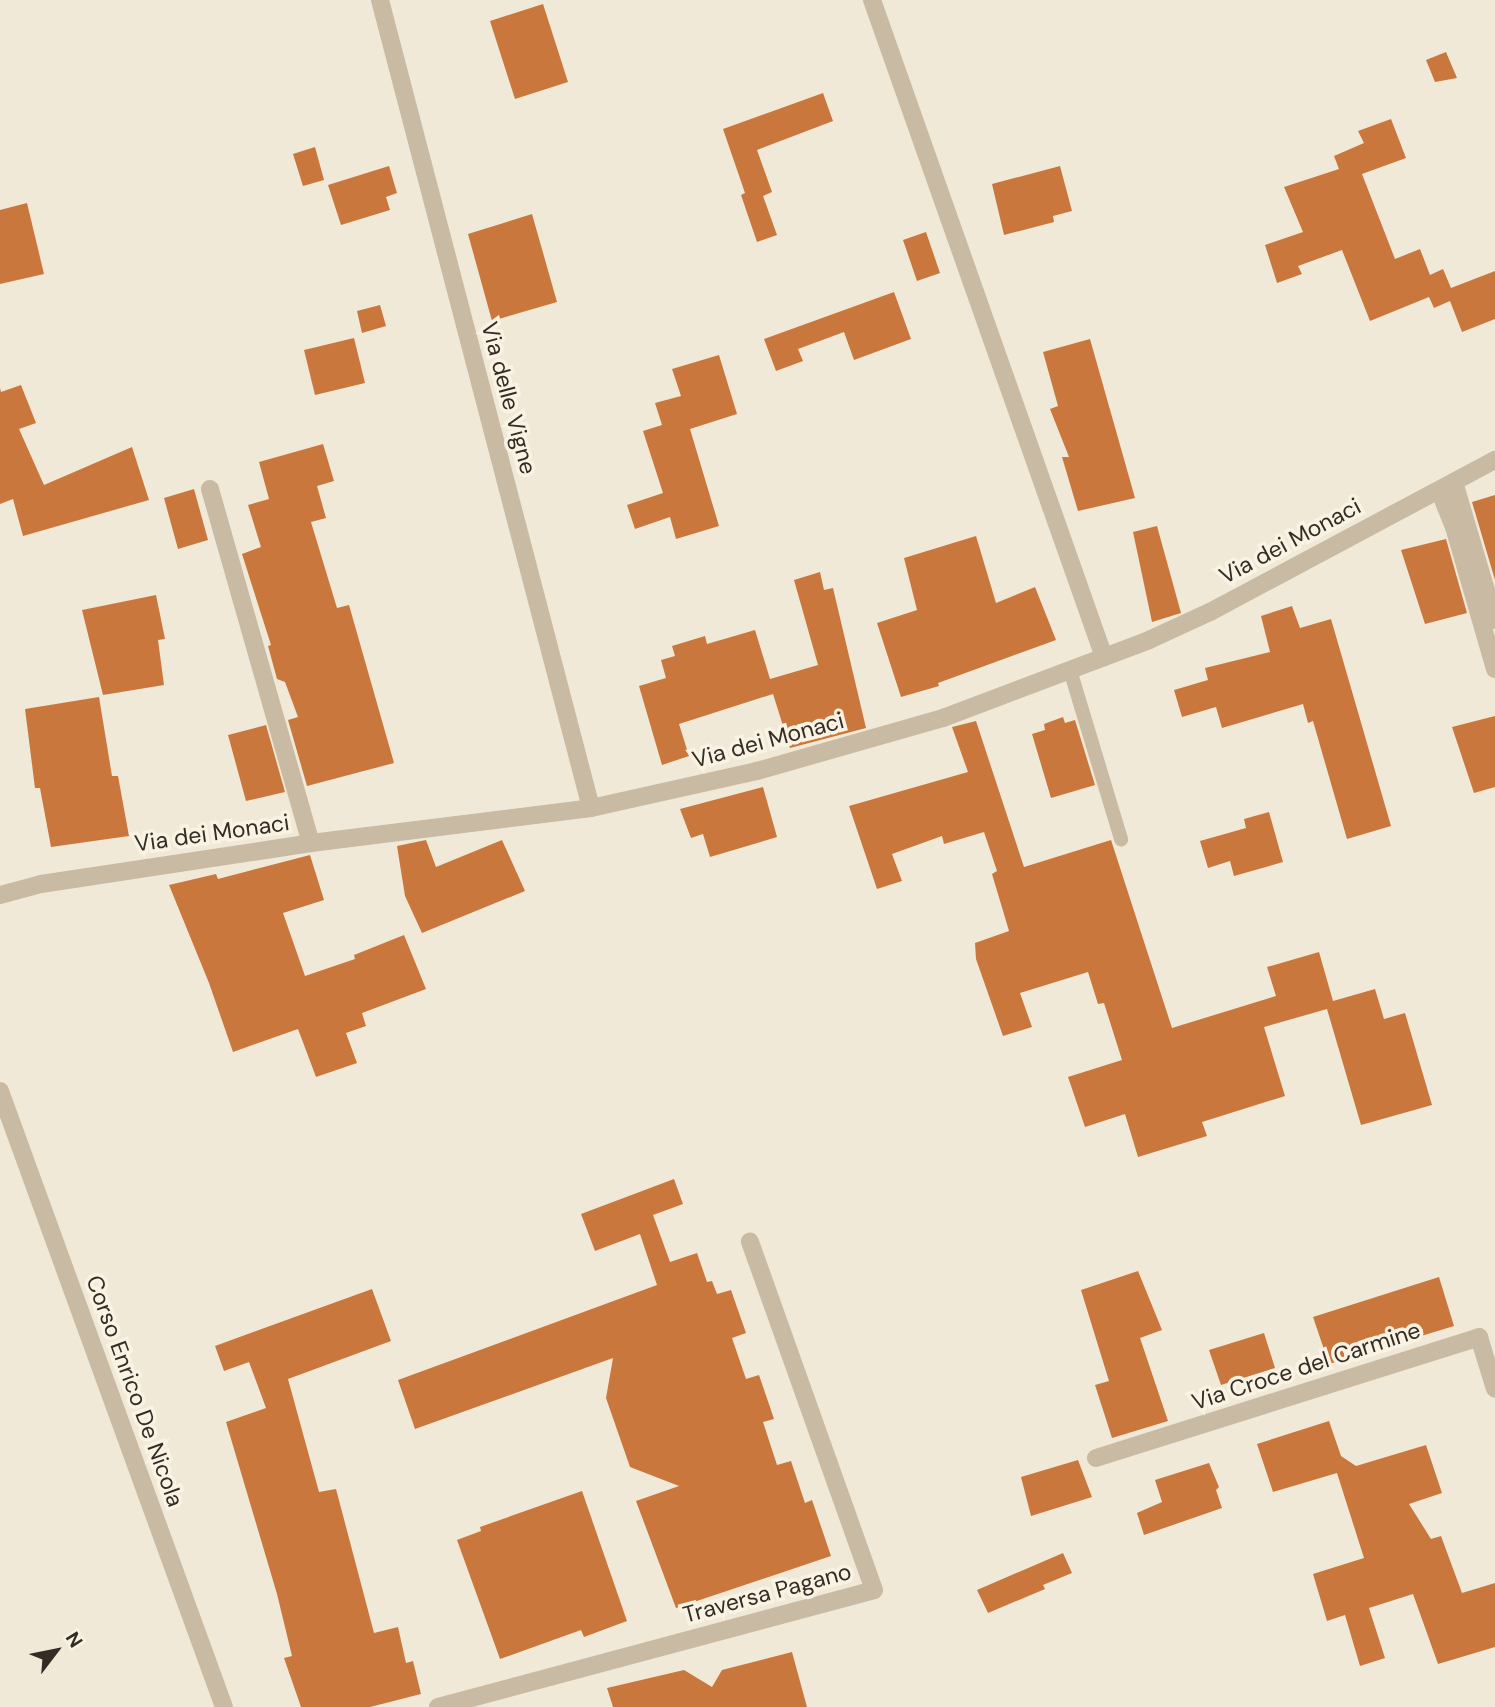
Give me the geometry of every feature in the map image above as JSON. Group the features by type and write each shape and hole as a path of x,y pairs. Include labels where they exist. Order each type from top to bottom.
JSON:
{"street":[{"name":"Via delle Vigne","path":"380,0 591,808"},
{"path":"872,0 1104,657"},
{"name":"Via dei Monaci","path":"0,895 41,884 311,843 591,808 757,771 943,718 1104,657 1210,612 1495,460"},
{"path":"1446,486 1495,620"},
{"path":"1446,486 1454,527 1495,668"},
{"path":"210,489 311,843"},
{"name":"Corso Enrico De Nicola","path":"0,1091 224,1707"},
{"name":"Traversa Pagano","path":"438,1707 874,1590 750,1241"},
{"name":"Via Croce del Carmine","path":"1096,1458 1479,1337 1495,1388"}],"lane":[{"path":"1070,670 1121,839"}],"building":[{"path":"543,4 568,82 515,99 490,21"},
{"path":"1446,52 1457,78 1435,82 1426,60"},
{"path":"823,93 833,121 757,150 772,192 763,196 777,235 757,242 741,195 745,193 723,129"},
{"path":"1391,119 1406,158 1362,174 1395,259 1420,249 1430,275 1443,269 1451,288 1495,271 1495,319 1462,332 1450,301 1434,308 1429,297 1370,321 1342,250 1298,266 1302,274 1277,283 1265,245 1303,232 1284,187 1339,169 1334,156 1364,143 1358,131"},
{"path":"315,147 324,180 303,186 293,154"},
{"path":"389,166 397,193 386,197 390,210 341,225 328,185"},
{"path":"1060,166 1072,211 1053,216 1054,222 1004,235 992,184"},
{"path":"27,203 44,274 0,284 0,210"},
{"path":"532,214 557,302 492,321 468,234"},
{"path":"926,232 940,273 917,281 903,240"},
{"path":"894,292 911,339 854,360 844,332 798,349 803,361 776,371 764,339"},
{"path":"380,305 386,326 362,333 357,311"},
{"path":"354,338 365,383 315,395 304,350"},
{"path":"1090,339 1135,498 1078,511 1062,457 1069,457 1050,409 1058,406 1043,352"},
{"path":"719,355 737,414 690,429 719,526 676,539 670,517 635,529 627,505 663,493 643,431 662,425 655,403 681,396 672,369"},
{"path":"21,385 36,423 19,429 44,485 132,447 149,500 23,536 13,499 0,504 0,388 1,392"},
{"path":"323,444 334,481 317,486 326,518 311,522 337,608 349,605 394,763 307,786 288,720 298,717 285,682 277,679 268,646 271,645 242,554 261,547 248,505 269,499 259,462"},
{"path":"194,489 208,540 178,549 164,498"},
{"path":"1495,495 1495,580 1472,502"},
{"path":"1157,526 1181,613 1152,622 1133,532"},
{"path":"976,536 996,603 1035,587 1056,640 938,683 939,686 901,697 877,623 917,610 904,558"},
{"path":"1446,539 1467,613 1425,624 1401,550"},
{"path":"820,572 824,590 833,588 866,728 790,748 773,694 679,724 689,756 662,765 639,686 666,678 661,660 675,656 672,646 705,636 707,644 755,630 770,679 818,665 794,580"},
{"path":"156,595 165,639 158,640 164,685 103,695 82,610"},
{"path":"1292,606 1300,628 1331,619 1391,826 1347,839 1313,721 1308,723 1303,704 1222,728 1216,707 1182,717 1174,690 1208,680 1205,668 1270,652 1261,616"},
{"path":"99,697 112,776 118,776 129,836 51,847 40,788 35,788 25,709"},
{"path":"1495,716 1495,787 1474,793 1452,727"},
{"path":"1063,717 1065,723 1075,720 1095,785 1051,798 1032,734 1045,730 1044,724"},
{"path":"976,721 1024,867 1111,840 1172,1028 1276,996 1267,967 1319,952 1333,1001 1375,989 1384,1019 1405,1013 1432,1105 1361,1125 1327,1009 1264,1027 1285,1096 1202,1122 1207,1136 1138,1157 1125,1114 1085,1127 1068,1077 1122,1060 1104,1003 1098,1004 1088,972 1020,993 1032,1027 1003,1036 976,959 975,943 1009,931 992,874 997,871 984,832 944,844 942,836 892,854 902,881 877,889 849,806 968,772 952,727"},
{"path":"266,725 285,792 246,801 228,735"},
{"path":"763,787 777,837 710,857 703,834 691,838 680,809"},
{"path":"1269,812 1283,862 1234,876 1230,861 1208,868 1200,841 1246,828 1244,819"},
{"path":"426,840 436,867 502,840 525,891 422,933 405,896 397,846"},
{"path":"310,855 324,900 283,913 305,976 355,959 354,955 404,935 426,989 362,1013 366,1026 346,1033 357,1063 316,1077 298,1029 233,1052 209,983 169,885 216,874 218,879"},
{"path":"674,1179 683,1204 653,1215 670,1262 697,1253 707,1282 712,1281 717,1294 731,1290 746,1333 732,1338 746,1379 759,1375 774,1419 763,1422 777,1465 791,1461 805,1503 812,1500 831,1556 676,1608 636,1501 679,1486 630,1467 606,1398 613,1358 415,1429 398,1380 657,1285 640,1234 595,1251 581,1214"},
{"path":"1138,1271 1162,1330 1140,1338 1168,1421 1112,1438 1095,1385 1109,1381 1081,1290"},
{"path":"1439,1277 1454,1326 1329,1364 1313,1317"},
{"path":"372,1289 391,1341 288,1379 319,1492 336,1489 374,1633 398,1627 406,1663 413,1661 421,1694 370,1707 301,1707 284,1658 292,1656 277,1594 226,1422 266,1408 249,1362 224,1371 215,1346"},
{"path":"1264,1333 1275,1368 1221,1385 1209,1350"},
{"path":"1329,1421 1341,1456 1356,1466 1426,1445 1442,1493 1409,1504 1431,1539 1441,1536 1462,1593 1495,1583 1495,1647 1438,1664 1413,1594 1369,1608 1385,1658 1360,1666 1345,1615 1327,1621 1313,1574 1364,1558 1337,1473 1273,1492 1257,1444"},
{"path":"1078,1460 1092,1497 1031,1516 1021,1477"},
{"path":"1209,1463 1219,1487 1216,1490 1222,1508 1144,1535 1137,1513 1162,1502 1155,1480"},
{"path":"582,1491 627,1621 584,1637 581,1630 500,1659 457,1540 481,1531 480,1527"},
{"path":"1063,1553 1072,1573 1043,1585 1045,1589 988,1613 977,1590"},
{"path":"792,1652 807,1707 613,1707 607,1688 684,1670 712,1687 722,1670"}]}
